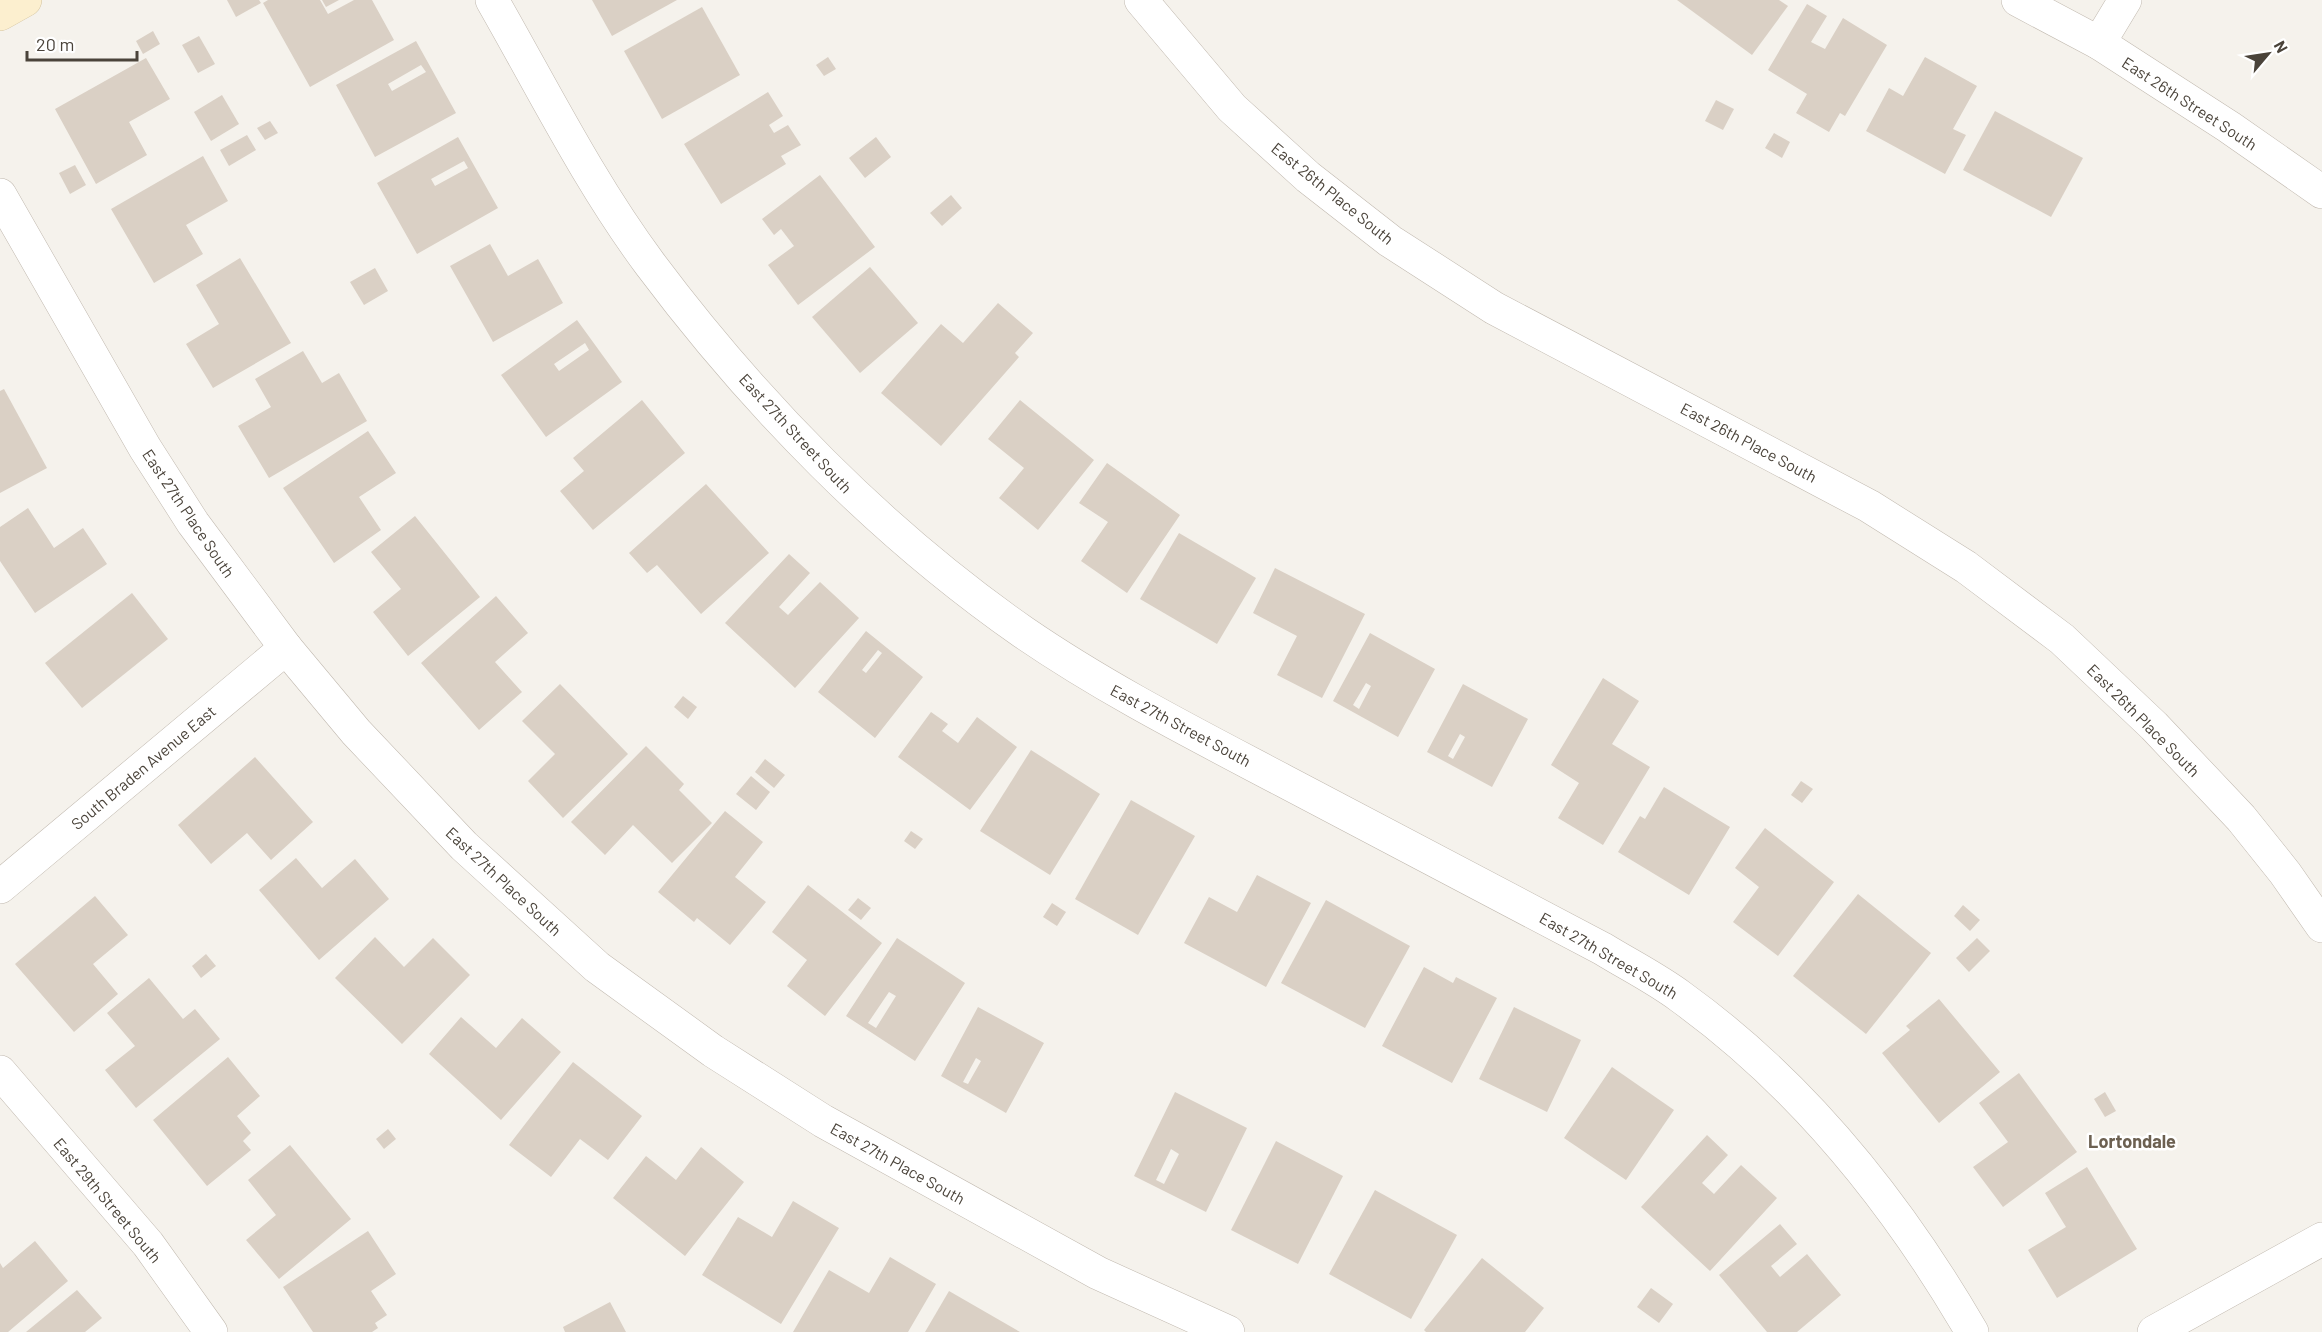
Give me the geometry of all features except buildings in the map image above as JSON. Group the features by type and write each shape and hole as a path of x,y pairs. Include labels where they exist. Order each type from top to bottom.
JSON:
{"main road":[{"path":"0,14 25,0"}],"street":[{"name":"East 27th Street South","path":"492,0 601,191 649,263 702,330 775,413 858,498 1022,631 1118,693 1593,944 1680,995 1751,1051 1825,1126 1882,1193 1944,1283 1972,1332"},
{"name":"East 26th Place South","path":"1141,0 1232,108 1308,177 1390,242 1494,308 1869,506 1966,567 2062,639 2154,726 2241,818 2285,873 2322,926"},
{"name":"East 26th Street South","path":"2018,0 2099,43 2229,127 2322,192"},
{"path":"2099,43 2125,0"},
{"name":"East 27th Place South","path":"0,195 146,448 193,523 286,648 356,732 464,846 597,967 713,1051 823,1121 1098,1273 1228,1332"},
{"name":"South Braden Avenue East","path":"0,886 286,648"},
{"name":"East 29th Street South","path":"0,1072 148,1244 211,1332"},
{"path":"2154,1332 2322,1239"}],"district":[{"name":"Lortondale","path":"2132,1141"}]}
